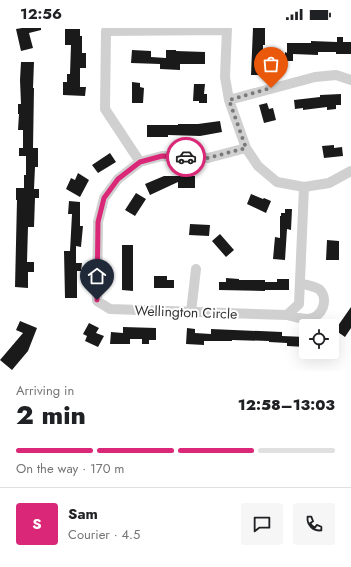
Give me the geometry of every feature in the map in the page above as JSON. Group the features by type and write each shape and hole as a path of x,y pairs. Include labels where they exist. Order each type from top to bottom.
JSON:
{"street":[{"path":"140,162 105,109 106,31 227,29 225,77 229,100 246,148 258,166 277,182 304,187 329,183 351,171"},
{"path":"229,100 315,77 336,75 351,80"},
{"name":"Wellington Circle","path":"246,148 208,158 162,156 140,162 118,179 104,198 98,222 97,300 110,309 287,315 308,319 314,318 320,312 324,304 324,298 319,289 300,283"},
{"path":"287,315 299,304 304,187"},
{"path":"191,312 196,269"}],"building":[{"path":"41,28 41,30 29,33 33,48 21,51 16,29"},
{"path":"253,28 265,28 263,68 260,68 260,75 251,75"},
{"path":"65,29 80,29 80,36 82,36 82,53 86,53 86,68 80,68 80,87 86,87 85,96 63,95 63,82 67,82 67,74 70,74 71,45 65,45"},
{"path":"337,37 343,37 343,42 351,42 351,54 318,52 318,55 293,54 293,61 285,61 287,43 311,43 311,41 337,42"},
{"path":"132,50 151,51 151,57 166,58 166,50 205,52 205,64 180,64 180,70 160,69 160,64 131,63"},
{"path":"21,62 34,62 33,148 38,148 38,167 35,167 34,189 39,189 39,198 35,198 34,227 28,227 27,262 34,262 34,272 28,272 28,288 15,287 16,188 24,188 24,175 26,175 26,156 19,156 19,148 23,148 23,130 18,130 18,104 21,104"},
{"path":"132,82 140,83 140,87 144,88 143,103 132,103"},
{"path":"194,84 205,84 204,94 207,94 207,103 193,101"},
{"path":"341,94 341,105 336,105 336,109 327,110 327,107 303,110 303,108 295,109 294,100 320,97 320,95"},
{"path":"267,103 269,109 273,108 276,120 264,123 259,105"},
{"path":"220,121 222,132 200,136 168,135 168,137 147,137 147,125 198,124"},
{"path":"334,145 334,148 342,147 343,156 324,158 322,146"},
{"path":"110,153 116,162 98,173 92,165"},
{"path":"78,173 89,180 80,197 66,189 71,178 75,180"},
{"path":"164,176 195,176 195,188 178,188 178,182 150,195 145,184"},
{"path":"136,193 146,199 135,216 125,210"},
{"path":"251,194 271,201 266,213 247,204"},
{"path":"69,201 80,202 80,226 83,226 81,247 76,246 76,263 82,263 81,271 77,271 77,298 65,298 64,251 70,251 72,214 68,214"},
{"path":"285,209 292,209 291,230 287,229 285,260 273,259 275,237 280,238 280,216 281,213 285,213"},
{"path":"190,224 210,225 209,236 189,235"},
{"path":"220,234 234,250 226,257 212,241"},
{"path":"327,240 339,241 339,260 326,260"},
{"path":"122,245 133,245 133,291 122,290"},
{"path":"154,276 167,276 167,280 174,280 174,288 154,288"},
{"path":"226,278 239,280 265,280 265,282 277,282 277,279 289,279 289,290 219,290 219,282 226,282"},
{"path":"351,307 351,328 345,337 339,333 339,324"},
{"path":"20,321 37,328 28,351 12,370 0,360 23,333 16,330"},
{"path":"89,323 99,328 96,333 104,336 98,347 85,341 87,336 83,334"},
{"path":"123,327 156,328 156,340 149,340 149,344 142,344 142,339 130,339 130,344 110,344 111,332 123,333"},
{"path":"187,328 195,329 195,333 211,334 211,329 282,332 282,336 299,337 299,347 287,346 287,343 269,341 232,340 204,341 204,345 186,344"}],"way so far":[{"path":"186,157 208,158 246,148 229,100 271,88"}],"route":[{"path":"97,300 98,222 104,198 118,179 140,162 162,156 186,157"}]}
